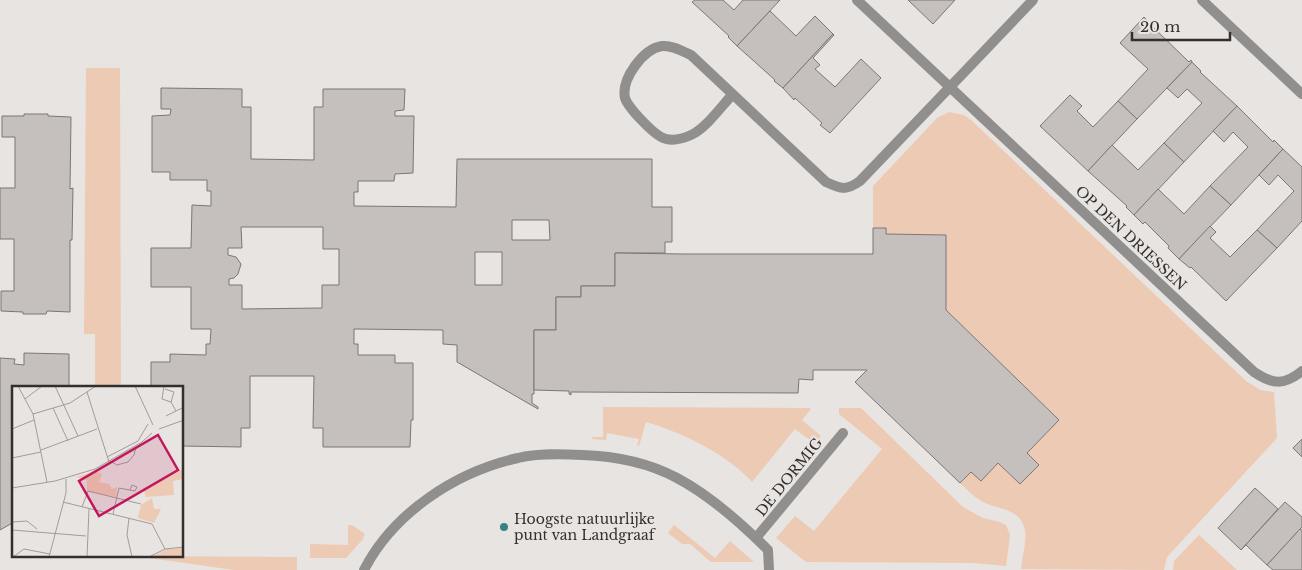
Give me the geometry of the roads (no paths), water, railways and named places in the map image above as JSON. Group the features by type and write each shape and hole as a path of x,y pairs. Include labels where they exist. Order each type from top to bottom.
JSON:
{"street":[{"name":"OP DEN DRIESSEN","path":"857,0 1254,372 1265,379 1278,382 1292,379 1302,371"},
{"path":"732,95 702,128 693,135 672,140 661,137 632,112 626,98 626,85 631,72 642,58 655,48 673,47 691,55 826,182 840,188 851,188 860,181 1033,0"},
{"path":"1202,0 1302,94"},
{"name":"DE DORMIG","path":"756,538 843,432"},
{"path":"364,570 370,558 394,528 414,508 462,478 488,466 520,457 563,454 612,456 638,462 676,477 707,497 756,538 768,550 769,570"}],"place":[{"name":"Hoogste natuurlijke punt van Landgraaf","path":"504,527"}]}
